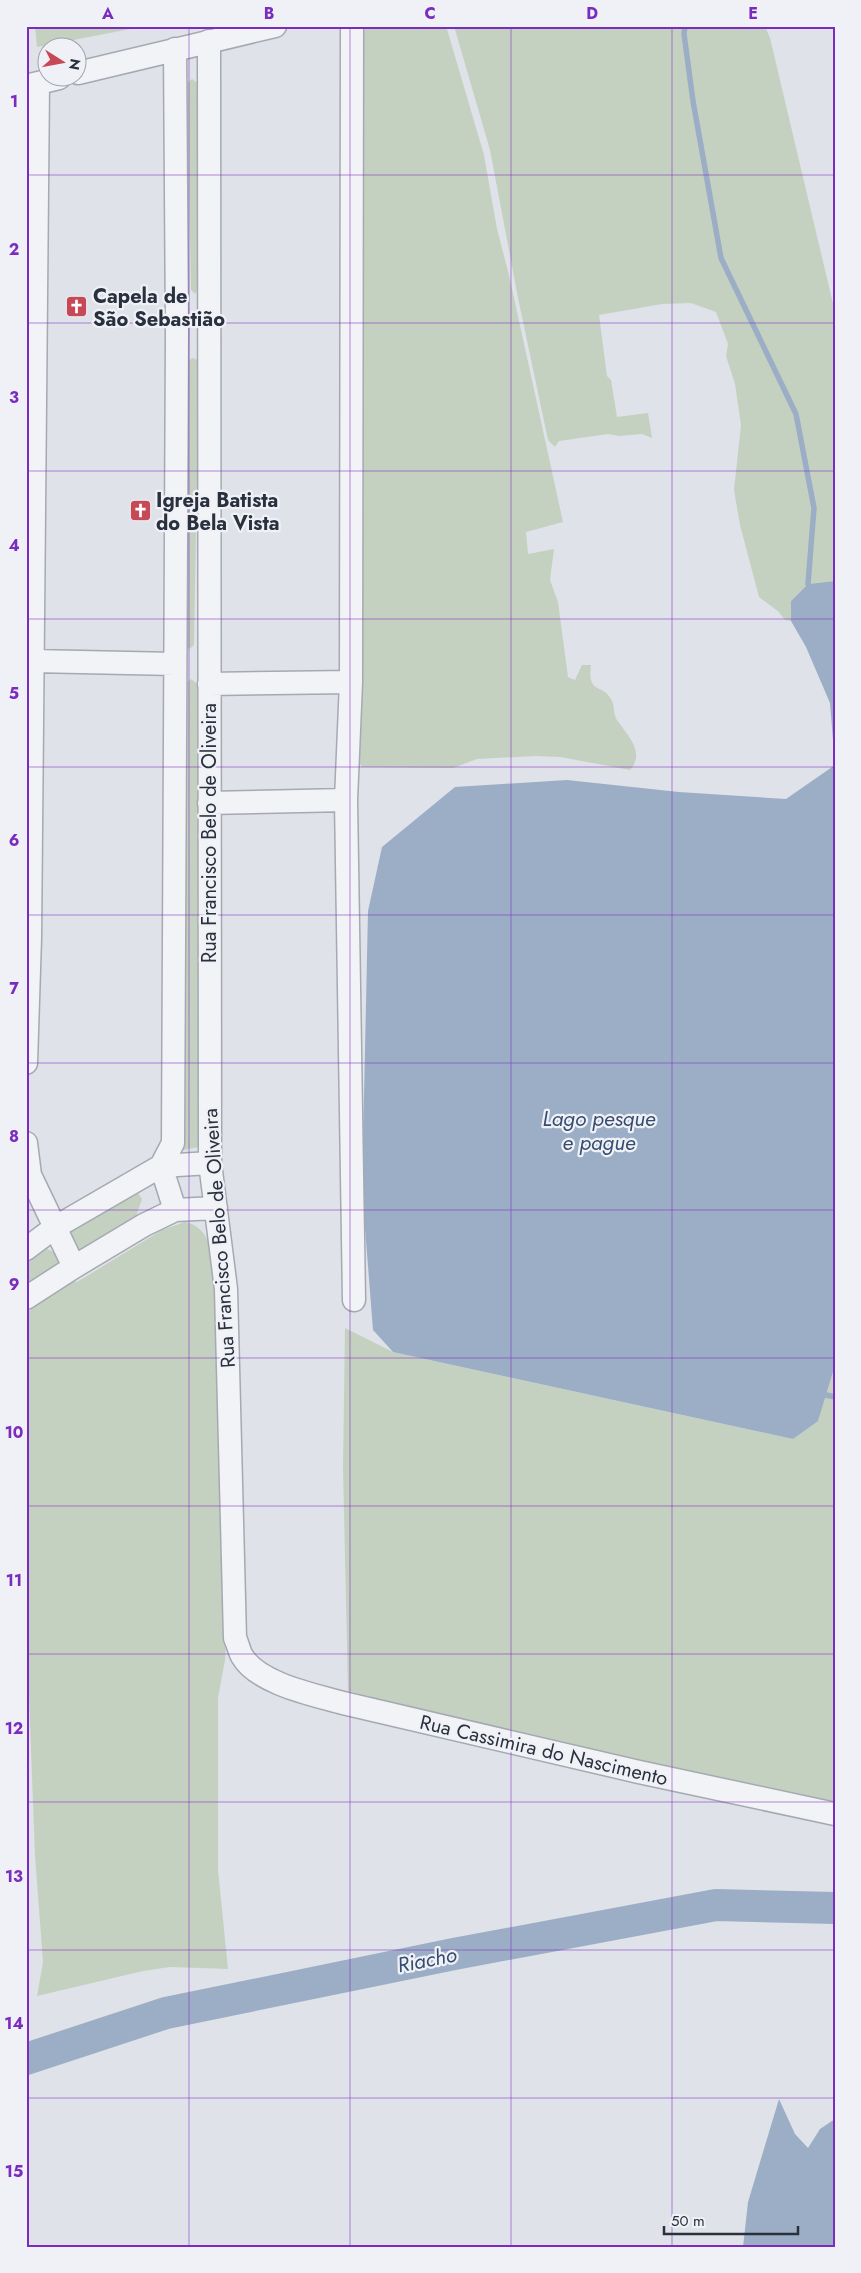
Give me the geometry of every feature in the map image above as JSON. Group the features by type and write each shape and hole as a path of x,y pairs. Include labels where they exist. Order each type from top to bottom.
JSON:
{"street":[{"path":"88,71 251,29 275,26"},
{"path":"352,26 351,682 346,800 354,1300"},
{"name":"Rua Francisco Belo de Oliveira","path":"209,41 210,1163 226,1289 235,1638 243,1658 258,1672"},
{"name":"Rua Francisco Belo de Oliveira","path":"175,49 177,332 173,1142 161,1166 175,1210"},
{"path":"26,1063 29,764 33,662 30,566 31,371 41,88"},
{"path":"177,295 194,306 200,305 209,299"},
{"path":"177,332 191,326 200,326 209,332"},
{"path":"33,662 175,663 183,656 191,658 202,655 209,649"},
{"name":"Rua Francisco Belo de Oliveira","path":"175,663 179,672 187,669 198,670 209,680"},
{"path":"209,680 351,682"},
{"path":"209,803 346,800"},
{"path":"26,1143 30,1175 74,1267"},
{"path":"26,1249 54,1228 161,1166 210,1163"},
{"path":"26,1298 144,1225 175,1210 216,1208"},
{"name":"Rua Cassimira do Nascimento","path":"258,1672 296,1690 343,1703 639,1772 835,1814"}],"green space":[{"path":"35,26 146,26 84,38 38,38 37,47"},
{"path":"345,26 446,26 484,155 497,229 509,275 563,522 526,532 528,554 554,549 550,580 558,602 568,677 575,680 582,665 591,665 591,681 597,688 608,695 613,703 616,718 636,750 636,757 630,770 560,757 536,756 477,759 453,768 362,767 356,758"},
{"path":"454,26 765,26 770,38 835,312 835,581 808,584 791,601 791,621 785,620 779,612 759,597 740,525 734,490 741,425 735,384 726,356 728,344 716,312 691,303 662,304 599,315 607,376 611,380 617,417 648,413 652,438 642,434 619,436 608,434 559,441 555,447 548,440 518,298 490,150"},
{"path":"192,79 199,84 198,290 195,294 191,290 187,83"},
{"path":"192,358 196,359 199,363 194,645 189,649 186,644 188,362"},
{"path":"191,679 197,684 200,1147 183,1150 185,684"},
{"path":"136,1190 142,1199 135,1219 82,1250 77,1249 70,1238 71,1231"},
{"path":"185,1222 195,1226 208,1240 214,1260 218,1290 228,1615 225,1660 218,1698 218,1870 228,1969 170,1967 143,1971 37,1996 43,1962 35,1856 26,1616 26,1314 65,1278 77,1282 162,1230"},
{"path":"47,1249 54,1252 58,1260 57,1265 26,1285 26,1263"},
{"path":"345,1328 393,1352 793,1439 835,1364 835,1802 514,1734 348,1691 343,1467"}],"water":[{"path":"835,581 835,765 830,703 806,647 791,621 791,601 808,584"},
{"name":"Lago pesque e pague","path":"835,765 835,1365 818,1421 793,1439 393,1352 373,1330 362,1190 368,911 382,847 455,787 567,780 679,792 786,799"},
{"path":"779,2099 795,2134 808,2148 820,2129 835,2119 835,2247 743,2247 748,2202"}],"waterway":[{"path":"685,26 684,34 693,101 721,258 796,414 814,508 808,584"},
{"path":"826,1395 835,1397"},
{"name":"Riacho","path":"26,2059 166,2013 454,1954 716,1905 835,1908"}],"place":[{"name":"Capela de São Sebastião","path":"77,307"},
{"name":"Igreja Batista do Bela Vista","path":"140,511"}]}
